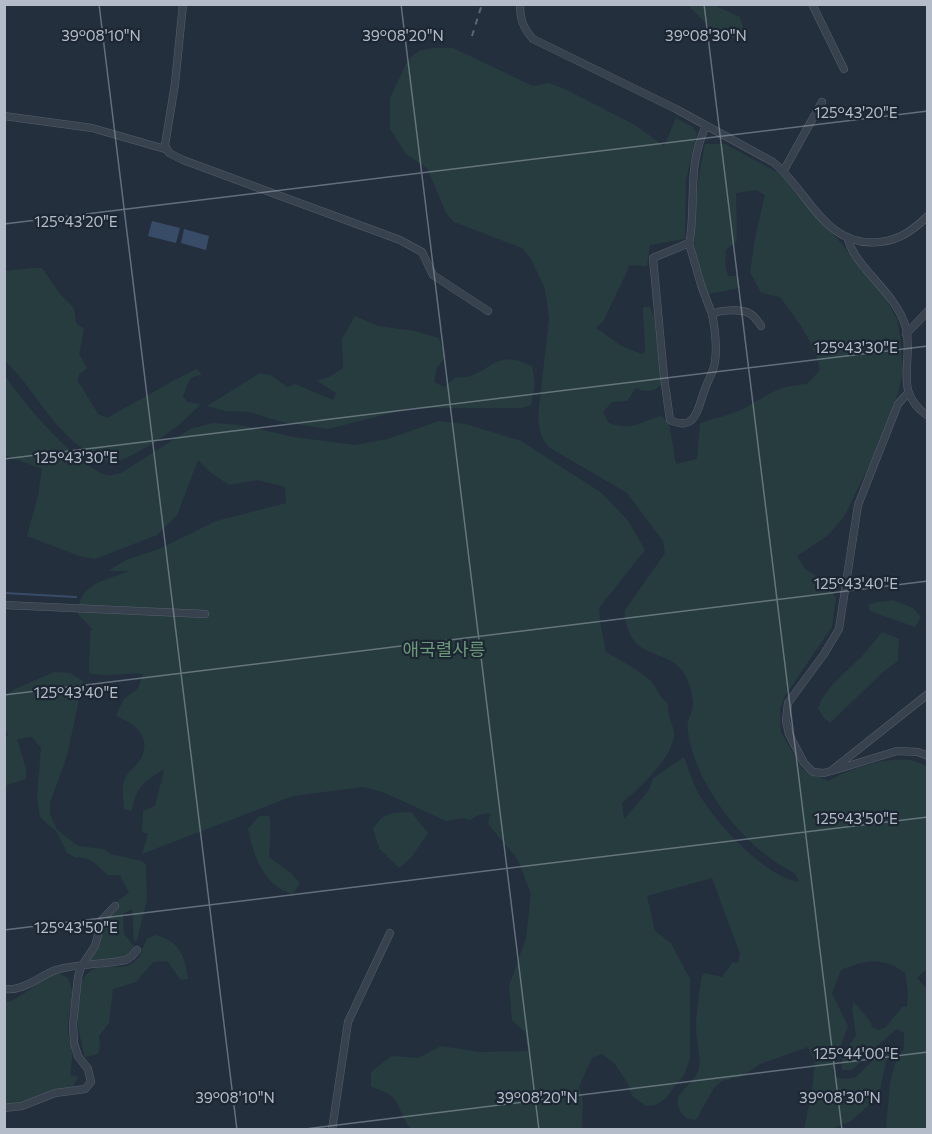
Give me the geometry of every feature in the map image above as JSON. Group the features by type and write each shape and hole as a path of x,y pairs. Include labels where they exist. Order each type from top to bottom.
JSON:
{"street":[{"path":"165,149 183,4"},
{"path":"520,4 520,18 525,31 533,39 773,162 784,170 822,219 848,239 874,242 899,238 927,216"},
{"path":"812,4 844,69"},
{"path":"784,170 822,102"},
{"path":"4,116 92,128 165,149 183,160 400,240 422,252 433,275 488,310"},
{"path":"689,243 653,258 667,399 670,420 676,423 692,421 697,414 715,363 715,326 689,243 695,159 698,144 706,126"},
{"path":"848,239 851,248 885,289 902,318 906,334 907,394 913,405 927,416"},
{"path":"712,314 724,311 747,312 761,326"},
{"path":"906,334 927,311"},
{"path":"907,394 898,404 876,465 858,505 839,629 825,654 788,703 786,721 789,734 804,763 813,772 824,773 897,751 918,752 927,756"},
{"path":"4,605 205,614"},
{"path":"831,771 927,694"},
{"path":"4,1108 22,1106 55,1093 85,1089 91,1082 88,1069 78,1056 74,1043 74,1012 78,977 82,965 94,946 105,916 115,906"},
{"path":"332,1130 348,1022 390,933"},
{"path":"4,989 16,990 55,971 126,960 137,950"}],"green space":[{"path":"688,5 714,5 740,17 743,27 742,35 738,39 709,26"},
{"name":"애국렬사릉","path":"453,48 533,86 549,83 565,89 635,125 664,146 676,118 693,127 697,133 686,180 685,239 650,245 647,266 630,265 604,320 596,328 620,345 641,354 645,352 643,307 650,307 656,323 662,384 650,391 636,388 627,401 612,402 603,412 609,423 624,426 636,425 661,416 669,423 676,464 697,459 700,423 729,415 781,389 807,384 820,370 814,350 792,313 780,297 761,293 750,272 765,195 756,190 736,193 737,241 726,250 725,265 728,276 738,276 740,288 708,294 697,260 694,236 696,196 705,144 725,144 777,172 793,187 819,221 836,237 873,282 897,319 903,371 898,393 870,464 844,517 827,536 797,556 805,569 826,582 836,598 832,627 785,696 780,710 781,732 802,769 828,781 856,768 890,760 910,760 927,766 927,969 917,978 927,989 927,1129 886,1129 890,1082 896,1061 904,1048 904,1033 897,1029 852,1070 842,1070 843,1056 856,1036 852,1009 854,1002 870,1021 872,1027 878,1030 885,1028 902,1007 907,1006 908,992 905,973 888,964 873,961 841,970 832,993 848,1026 834,1064 833,1074 838,1078 856,1077 887,1046 894,1047 886,1062 880,1090 867,1107 851,1121 832,1129 804,1129 815,1062 808,1047 760,1064 741,1077 722,1081 714,1088 696,1120 687,1119 680,1110 678,1097 692,1081 699,1068 696,1025 701,979 704,973 722,977 733,962 738,963 740,954 712,878 647,896 655,931 671,943 690,979 690,1059 684,1075 666,1098 656,1105 646,1106 632,1096 628,1084 615,1064 602,1054 592,1058 579,1087 583,1101 582,1129 411,1129 394,1099 389,1094 371,1087 371,1072 391,1056 418,1058 441,1046 479,1052 528,1051 525,1032 512,1020 509,986 526,938 531,894 518,860 488,824 490,813 478,815 470,820 463,818 446,821 385,793 363,787 293,796 142,854 148,834 142,832 143,811 155,806 164,770 151,777 142,786 136,796 132,811 124,809 124,781 141,758 144,743 143,737 135,727 116,716 123,700 138,688 143,674 89,673 90,631 93,630 78,614 79,604 83,595 95,584 129,571 108,571 126,560 159,549 216,521 286,503 285,487 258,480 229,485 210,472 198,460 177,515 157,535 95,559 79,556 27,536 42,469 5,455 4,374 23,400 66,446 95,469 109,475 121,473 190,429 213,423 240,425 294,437 355,445 387,439 439,421 466,424 521,441 602,493 629,522 645,550 599,608 600,621 606,652 651,681 668,704 674,736 672,745 661,764 622,803 624,819 649,790 653,778 684,757 700,796 719,822 757,860 785,878 799,882 795,873 777,863 741,833 712,794 701,773 688,732 693,698 685,675 672,661 639,645 632,638 627,627 625,610 665,553 663,541 627,493 550,448 542,437 538,416 549,318 545,289 531,259 522,248 454,222 446,213 427,168 406,154 390,129 390,98 406,64 419,51"},
{"path":"42,268 60,294 74,308 76,323 84,329 79,354 87,368 79,374 78,381 98,414 107,418 197,369 202,375 191,379 183,396 187,402 200,404 183,422 159,439 110,464 75,443 5,361 5,271"},
{"path":"355,316 378,326 415,331 439,338 445,357 437,368 434,382 444,387 456,377 475,374 498,361 507,359 532,366 535,384 531,405 522,408 411,408 328,429 282,422 249,412 225,411 207,406 260,373 271,375 287,387 295,384 333,400 336,393 317,381 343,368 342,339"},
{"path":"893,600 913,608 921,617 915,627 870,611 868,605"},
{"path":"882,632 899,639 898,661 883,672 830,723 818,708 826,693"},
{"path":"54,672 70,673 83,681 67,756 50,803 50,814 57,830 78,846 104,849 110,854 142,861 146,865 147,900 137,940 134,942 132,909 123,914 124,934 134,946 130,955 122,958 103,961 88,960 106,918 116,911 117,901 129,893 120,875 107,875 90,860 76,858 67,853 57,832 40,817 37,797 41,748 32,737 17,739 26,769 26,779 5,784 5,740 8,734 5,728 4,696"},
{"path":"411,812 428,833 411,858 399,868 379,848 373,829 384,816"},
{"path":"259,816 269,816 270,858 291,873 300,883 293,894 275,885 257,859 248,829"},
{"path":"156,935 171,942 180,951 188,979 181,980 167,961 153,962 136,982 113,989 109,1023 99,1036 98,1054 85,1057 77,1020 78,992 82,980 90,972 101,967 121,967 133,963 147,939"},
{"path":"58,973 68,978 72,992 68,1028 72,1055 71,1075 78,1077 71,1090 29,1102 5,1105 4,1000 8,1002 15,999"}],"water":[{"path":"152,221 180,228 176,243 148,236"},
{"path":"184,229 209,236 206,250 181,243"}],"waterway":[{"path":"4,593 76,597"}],"railway":[{"path":"472,36 482,4"}]}
